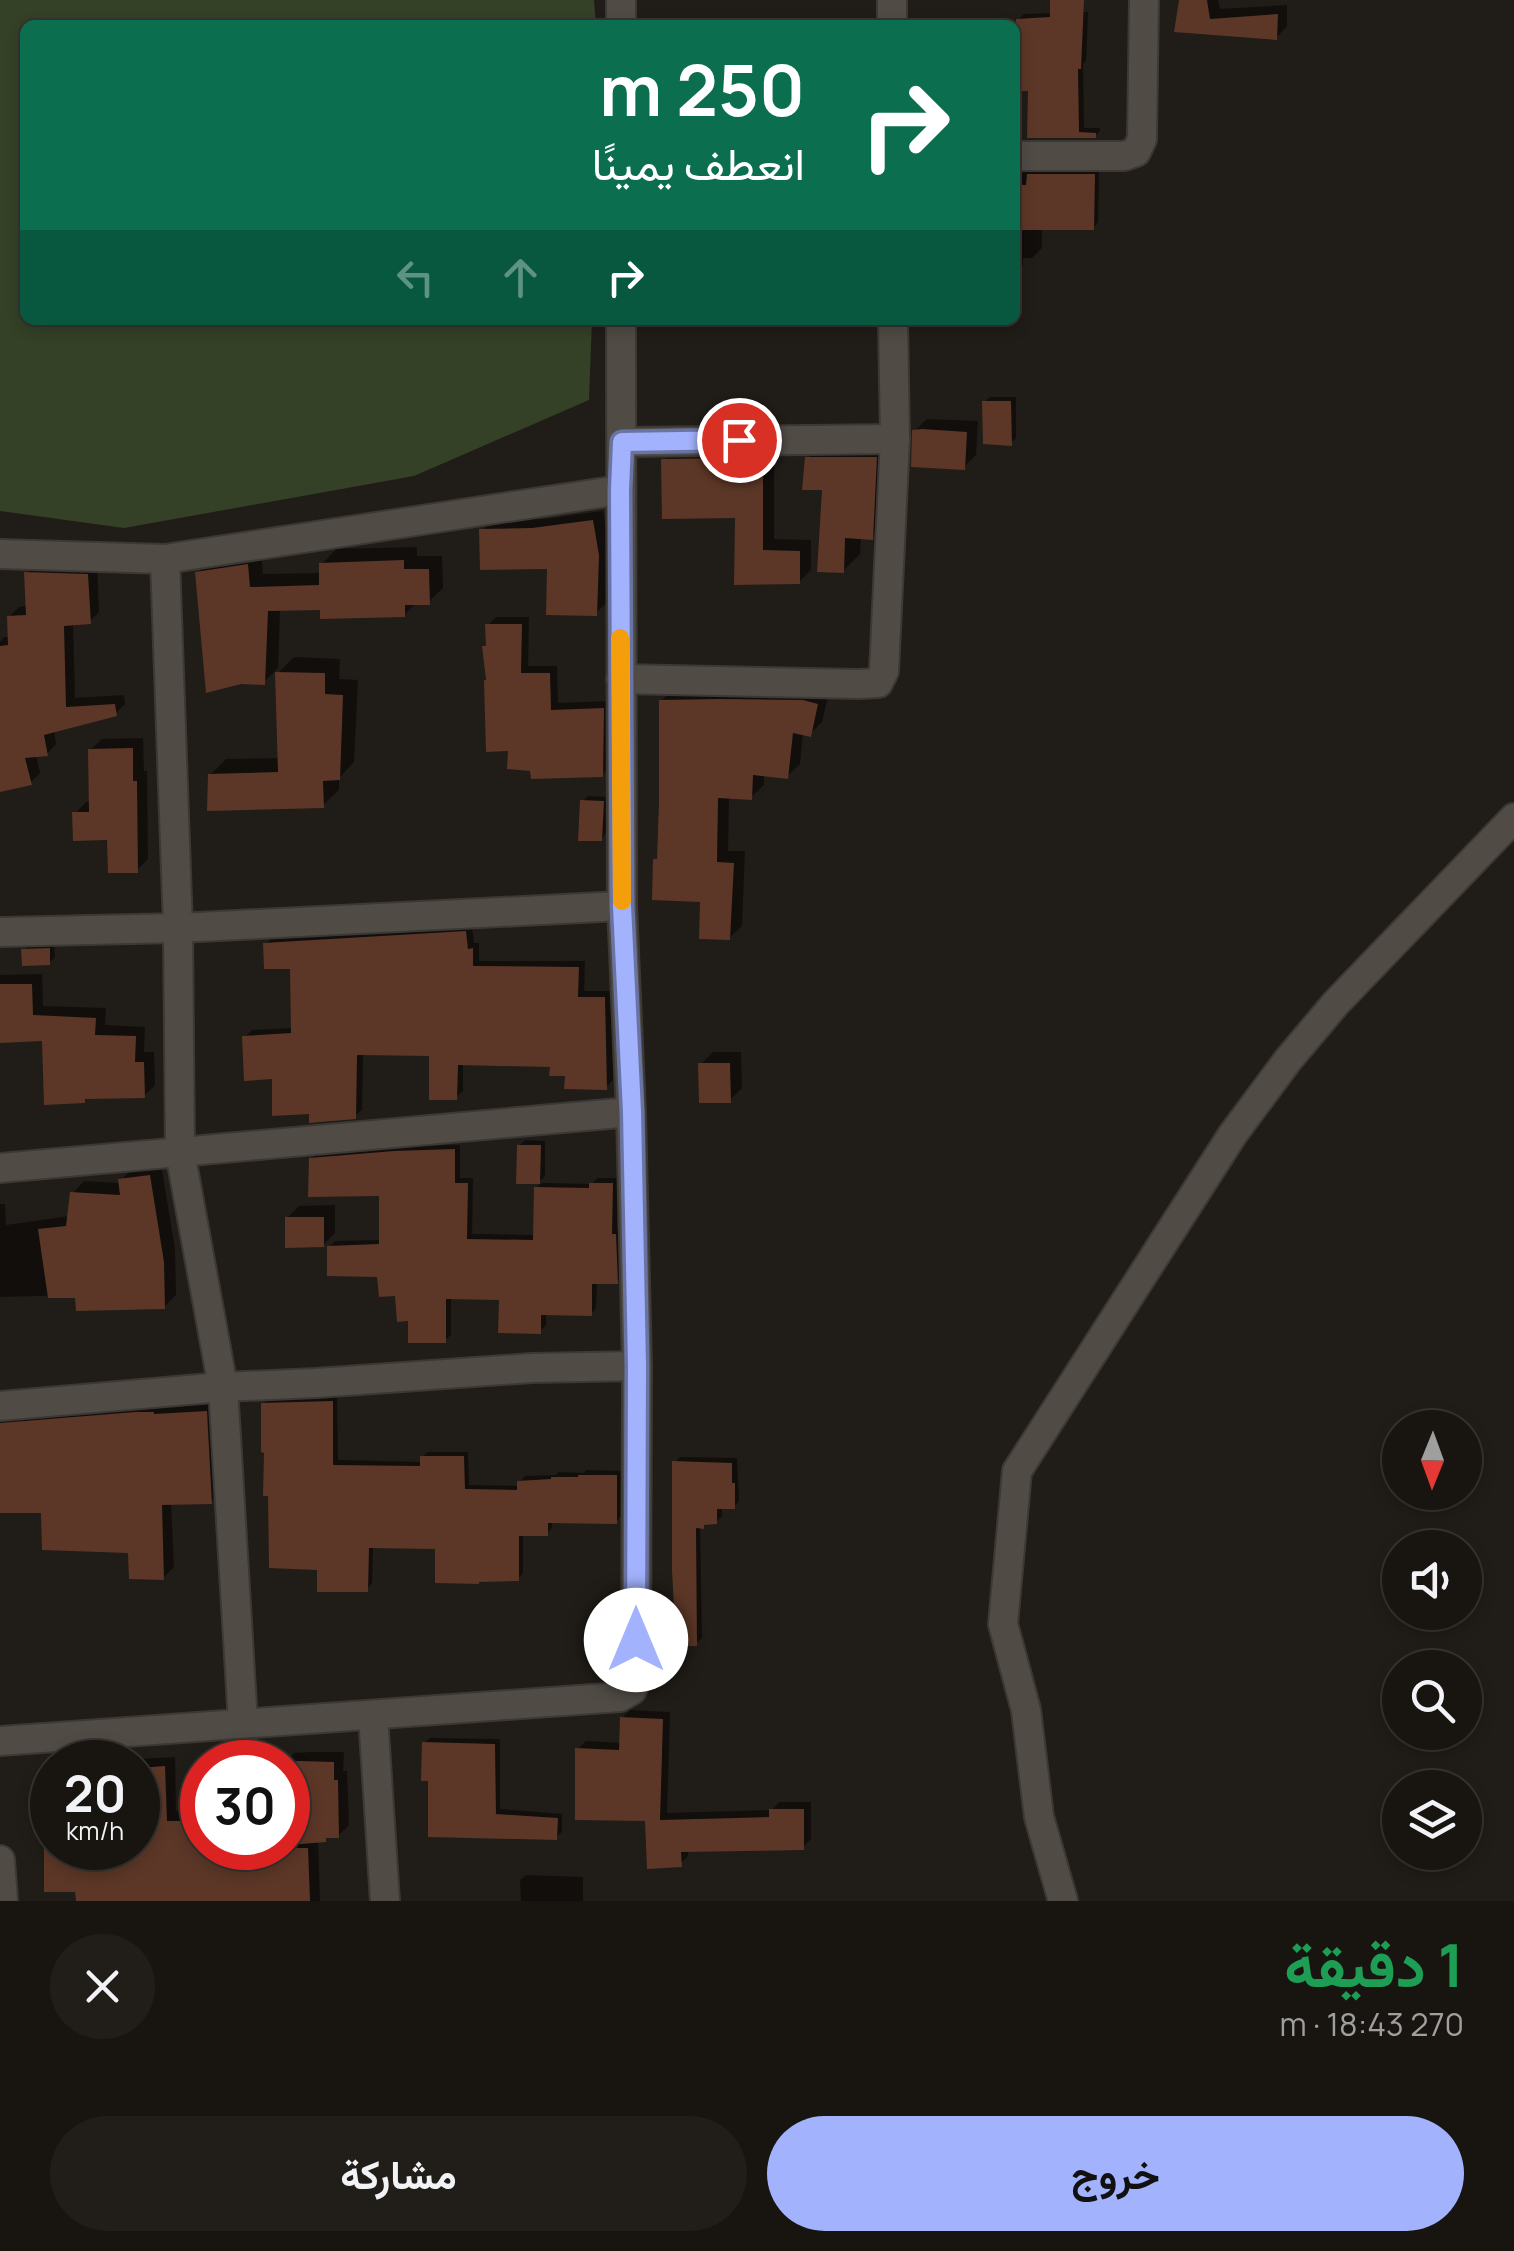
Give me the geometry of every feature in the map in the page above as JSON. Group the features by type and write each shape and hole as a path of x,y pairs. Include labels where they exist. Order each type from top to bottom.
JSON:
{"street":[{"path":"1020,156 1124,156 1136,152 1142,138 1144,0"},
{"path":"0,1740 620,1697 632,1690 636,1679 637,1366 632,1112 622,906 620,325"},
{"path":"621,679 878,682 884,670 895,439 893,325"},
{"path":"622,442 895,439"},
{"path":"0,554 166,559 620,490"},
{"path":"166,559 178,928 180,1152 224,1386 242,1723"},
{"path":"1052,1898 1026,1710 1003,1624 1017,1471 1233,1134 1288,1060 1336,1003 1514,818"},
{"path":"0,932 178,928 622,906"},
{"path":"0,1168 632,1112"},
{"path":"0,1406 224,1386 532,1368 637,1366"},
{"path":"374,1715 385,1901"},
{"path":"0,1860 3,1901"}],"green space":[{"path":"0,0 594,0 596,20 20,20 20,325 592,325 589,400 414,476 124,528 0,511"}],"building":[{"path":"1050,0 1084,0 1078,69 1079,132 1096,133 1096,138 1027,138 1028,91 1020,91 1020,20 1016,19 1050,17"},
{"path":"1179,0 1207,0 1210,19 1278,14 1277,40 1174,32"},
{"path":"1027,174 1095,174 1094,230 1020,230 1021,185 1026,185"},
{"path":"982,401 1011,401 1012,446 983,444"},
{"path":"912,430 967,432 965,470 911,467"},
{"path":"805,457 877,457 873,540 845,538 844,573 817,572 822,490 802,490"},
{"path":"729,458 728,471 763,471 763,550 800,551 800,584 734,585 735,518 662,519 661,459"},
{"path":"593,520 599,555 597,616 546,615 547,569 480,570 479,529 532,528"},
{"path":"404,560 404,569 429,569 430,605 405,605 405,617 320,619 320,610 268,611 265,685 241,684 206,693 195,572 248,564 250,587 319,585 319,563"},
{"path":"24,572 88,574 91,624 64,626 66,707 115,704 117,716 44,735 48,756 25,758 32,785 0,792 0,646 8,645 7,616 26,615"},
{"path":"485,624 522,624 521,673 550,673 551,710 604,708 603,777 531,779 530,771 507,769 508,751 486,752 482,646 486,646"},
{"path":"275,672 325,673 325,694 343,695 340,780 323,781 324,808 207,811 208,774 278,772"},
{"path":"659,700 803,700 818,704 811,737 793,733 788,779 753,775 752,800 718,798 717,862 734,863 730,940 699,939 700,902 652,900 653,859 657,859"},
{"path":"133,748 138,873 108,873 107,840 73,841 72,812 89,812 88,749"},
{"path":"580,800 604,801 602,841 578,841"},
{"path":"466,931 468,949 473,948 473,966 579,967 578,997 605,997 607,1090 564,1089 565,1076 549,1076 550,1067 458,1065 457,1100 429,1100 429,1056 357,1055 356,1119 309,1123 309,1114 272,1116 272,1079 244,1081 242,1036 291,1033 290,969 264,969 263,943"},
{"path":"50,948 50,965 22,966 21,949"},
{"path":"0,984 32,984 33,1015 96,1018 95,1035 136,1036 135,1062 144,1062 145,1098 85,1099 85,1103 44,1105 42,1041 0,1043"},
{"path":"698,1063 730,1063 731,1103 699,1103"},
{"path":"517,1145 541,1145 540,1184 516,1184"},
{"path":"455,1149 455,1183 468,1183 467,1239 533,1240 534,1187 589,1188 589,1183 613,1183 612,1234 616,1234 618,1284 592,1284 592,1316 541,1315 541,1334 498,1333 499,1300 446,1299 446,1343 408,1343 408,1321 397,1322 395,1296 379,1297 377,1277 327,1276 327,1246 379,1244 379,1196 308,1197 309,1158"},
{"path":"150,1175 164,1262 165,1309 76,1311 75,1298 48,1298 38,1229 66,1226 70,1192 120,1195 118,1179"},
{"path":"285,1217 324,1217 324,1247 285,1248"},
{"path":"333,1401 333,1465 420,1466 420,1456 464,1456 465,1489 517,1490 517,1481 617,1475 617,1524 548,1523 548,1536 519,1536 519,1581 435,1583 435,1549 369,1548 368,1592 317,1592 317,1570 269,1568 261,1403"},
{"path":"207,1411 212,1504 162,1505 164,1580 129,1579 128,1553 42,1550 41,1513 0,1513 0,1423 135,1412"},
{"path":"672,1461 732,1463 735,1483 735,1509 717,1509 717,1524 696,1528 697,1646 676,1646"},
{"path":"620,1717 663,1719 660,1820 769,1817 769,1809 804,1809 804,1850 681,1852 682,1867 647,1869 645,1821 575,1820 575,1748 619,1750"},
{"path":"422,1742 495,1744 496,1814 558,1818 557,1840 428,1837 428,1781 421,1781"},
{"path":"310,1761 334,1762 334,1780 338,1780 339,1838 326,1838 326,1842 310,1843"},
{"path":"160,1766 165,1766 167,1821 180,1821 180,1870 309,1870 310,1901 76,1901 75,1892 44,1892 44,1870 160,1870"}],"slow traffic":[{"path":"620,638 622,901"}],"route":[{"path":"636,1640 637,1366 632,1112 622,906 622,442 739,440"}]}
